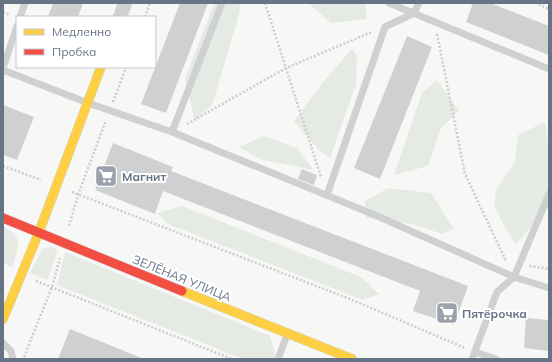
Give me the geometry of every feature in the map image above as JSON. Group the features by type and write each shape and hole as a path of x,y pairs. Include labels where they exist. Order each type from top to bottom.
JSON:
{"main road":[{"path":"3,319 39,232 101,68"},
{"name":"ЗЕЛЁНАЯ УЛИЦА","path":"3,218 352,359"}],"street":[{"path":"120,16 125,3"}],"lane":[{"path":"20,16 25,3"},
{"path":"172,132 222,3"},
{"path":"389,3 549,69"},
{"path":"327,195 385,27 414,13 419,3"},
{"path":"16,29 3,69 88,103 172,132 375,215 514,277 549,288"},
{"path":"496,359 473,356 497,292 514,277 549,194"},
{"path":"278,359 287,334"},
{"path":"3,343 11,351 13,359"}],"path":[{"path":"145,16 150,3"},
{"path":"265,3 327,195"},
{"path":"535,3 549,9"},
{"path":"434,22 465,174 514,277"},
{"path":"172,132 286,68 385,27"},
{"path":"23,359 52,287 78,195 126,68"},
{"path":"3,166 350,299 473,356"},
{"path":"22,275 232,359"}],"shaded area":[{"path":"216,3 241,3 213,103 195,121 185,79 213,6"},
{"path":"308,3 365,3 367,19 331,23"},
{"path":"352,49 357,56 356,84 330,158 318,149 294,121 325,80"},
{"path":"437,80 459,111 441,128 428,166 394,175 422,93"},
{"path":"545,122 549,155 549,206 516,244 503,224 494,205 496,190 515,162 518,135"},
{"path":"264,136 297,148 314,170 262,160 239,147"},
{"path":"388,188 431,193 454,229 442,234 416,225 366,218 365,201"},
{"path":"182,206 361,277 379,294 363,300 168,224 157,213"},
{"path":"3,227 15,235 17,239 18,249 12,267 3,263"},
{"path":"51,246 58,250 47,280 30,273 42,249"},
{"path":"65,252 270,336 275,354 273,359 243,359 57,285"}],"building":[{"path":"53,3 83,3 78,16 48,16"},
{"path":"180,3 208,3 166,113 141,104"},
{"path":"473,3 490,3 549,26 549,55 466,22"},
{"path":"407,36 432,47 380,179 354,168"},
{"path":"3,105 34,117 17,160 3,155"},
{"path":"113,143 173,167 171,171 468,286 454,325 413,311 420,291 163,191 155,214 95,190"},
{"path":"302,169 317,175 314,185 298,179"},
{"path":"526,318 549,320 549,351 524,348"},
{"path":"70,329 144,359 58,359"}],"traffic: slow":[{"path":"3,319 39,232 101,68"},
{"path":"182,291 352,359"}],"traffic: jam":[{"path":"3,218 182,291"}],"place":[{"name":"Магнит","path":"106,176"},
{"name":"Пятёрочка","path":"447,313"}]}
